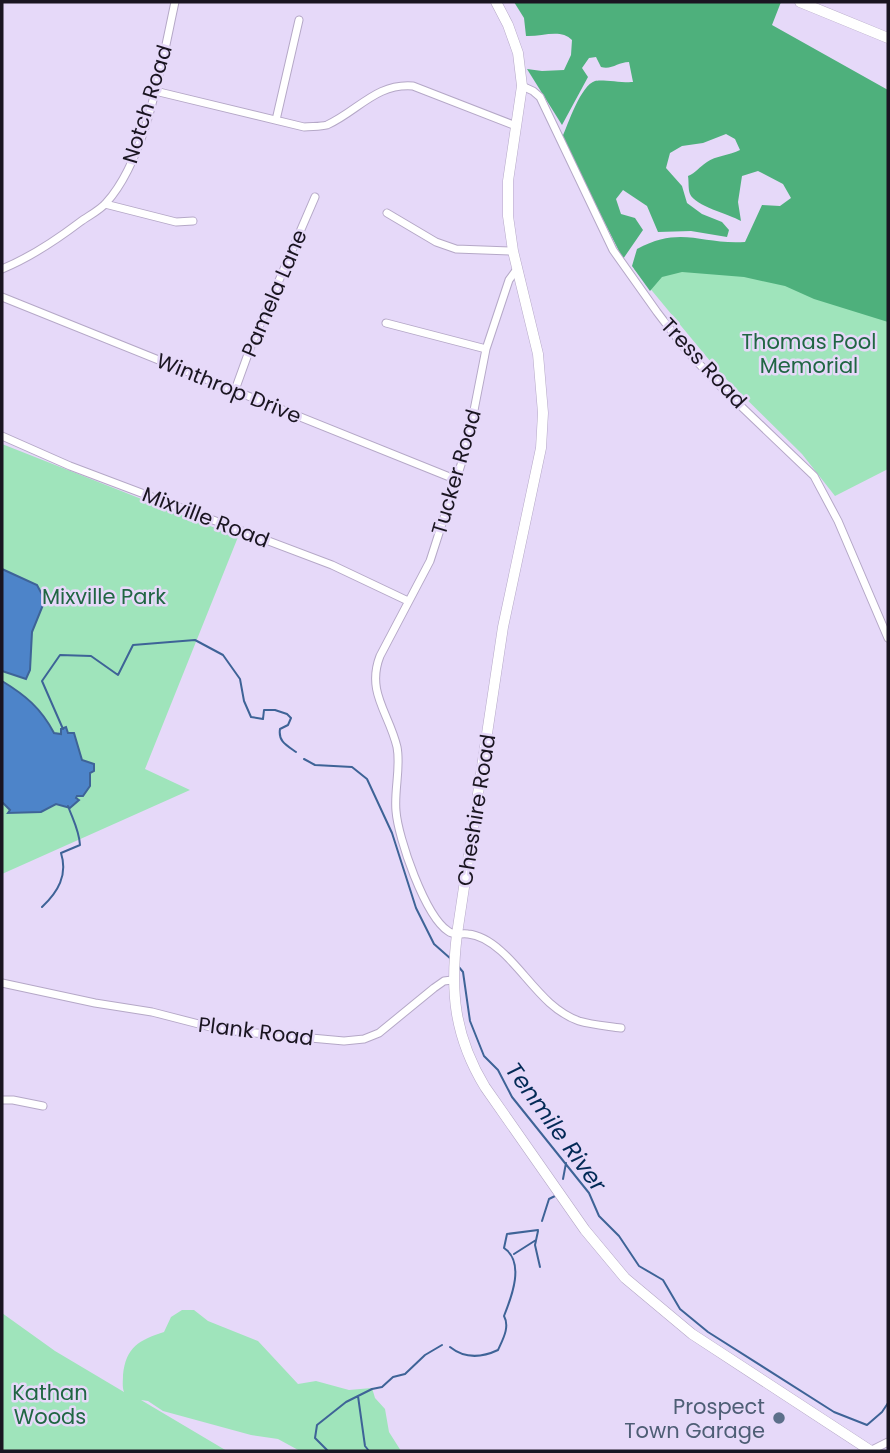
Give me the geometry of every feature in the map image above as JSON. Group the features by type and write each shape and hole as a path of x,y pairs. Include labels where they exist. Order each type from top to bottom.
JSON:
{"main road":[{"name":"Cheshire Road","path":"496,2 509,25 518,53 522,86 508,181 508,216 513,251 538,354 543,413 541,448 503,627 453,962 452,980 461,1034 474,1069 601,1251 625,1278 692,1334 870,1451"},
{"path":"800,2 888,38"}],"street":[{"name":"Notch Road","path":"2,269 42,250 105,204 121,183 136,152 155,90 175,2"},
{"path":"276,120 299,20"},
{"path":"155,90 304,127 325,126 385,89 398,85 413,86 516,126"},
{"name":"Tress Road","path":"522,86 540,97 613,250 657,312 686,350 724,390 814,476 838,521 888,638"},
{"name":"Pamela Lane","path":"235,390 252,343 315,197"},
{"path":"105,204 176,222 193,221"},
{"path":"387,213 436,242 456,249 513,251"},
{"name":"Tucker Road","path":"457,934 447,931 429,907 405,852 396,811 397,749 374,683 375,669 430,561 467,446 486,349 509,280 517,269"},
{"name":"Winthrop Drive","path":"2,297 457,480"},
{"path":"386,323 486,349"},
{"name":"Mixville Road","path":"2,436 70,466 332,565 408,601"},
{"path":"457,934 471,934 491,943 565,1014 580,1021 621,1028"},
{"name":"Plank Road","path":"2,983 162,1014 222,1030 344,1041 364,1039 379,1033 434,988 444,981 452,980"},
{"path":"2,1100 43,1106"},
{"path":"870,1451 888,1442"}],"green space":[{"path":"514,2 781,2 772,25 888,90 888,322 814,299 785,286 744,277 682,272 662,277 650,291 632,266 637,249 667,238 679,237 745,242 762,205 780,206 791,198 783,184 758,171 742,176 738,202 741,221 705,206 690,194 688,176 710,160 740,150 735,139 726,134 703,143 682,146 670,153 666,168 682,186 687,203 702,214 722,222 729,230 727,237 691,231 658,232 647,206 623,190 616,199 621,214 635,218 643,230 623,259 562,138 576,106 590,84 595,81 633,82 629,62 605,68 601,67 596,57 589,58 582,68 588,77 562,125 527,69 564,70 571,55 572,40 562,34 526,36 524,18"},
{"name":"Thomas Pool Memorial","path":"655,251 888,303 888,469 835,496 802,454 720,373 634,269"},
{"name":"Mixville Park","path":"2,444 238,537 145,769 190,790 2,874"},
{"name":"Kathan Woods","path":"182,1310 194,1310 208,1321 258,1341 298,1384 316,1381 349,1390 372,1388 375,1398 385,1409 389,1432 401,1451 300,1451 278,1439 251,1435 163,1411 148,1401 141,1400 227,1451 2,1451 2,1313 55,1351 124,1392 123,1375 131,1351 147,1338 164,1332 171,1317"}],"water":[{"path":"2,569 37,585 45,600 32,632 30,670 26,679 2,671"},
{"path":"2,681 32,703 54,733 61,734 61,729 66,727 68,733 74,733 82,760 94,764 94,771 90,773 90,786 83,796 77,796 79,800 70,808 56,804 41,812 8,813 10,810 2,802"}],"waterway":[{"name":"Tenmile River","path":"63,729 42,681 60,655 91,656 118,675 133,645 195,640 223,655 240,679 244,701 251,717 263,719 264,710 275,710 291,718 288,725 280,729 280,737 296,752"},
{"name":"Tenmile River","path":"304,759 315,765 352,767 367,779 392,833 416,908 434,944 451,959"},
{"path":"42,907 60,883 63,869 61,853 80,845 68,806"},
{"name":"Tenmile River","path":"458,966 463,972 470,1021 484,1056 498,1070 512,1097 589,1193 599,1216 619,1236 639,1266 663,1280 680,1309 708,1332 834,1412 867,1425 888,1403"},
{"path":"563,1179 566,1163"},
{"path":"542,1221 549,1199 555,1196"},
{"path":"450,1347 461,1354 473,1356 498,1350 505,1333 504,1316 515,1280 514,1262 504,1248 507,1234 538,1230"},
{"path":"538,1231 535,1245 540,1267"},
{"path":"514,1254 536,1240"},
{"path":"328,1451 315,1438 317,1425 346,1402 382,1387 393,1377 405,1374 425,1355 442,1345"},
{"path":"358,1396 365,1446 369,1451"}],"place":[{"name":"Prospect Town Garage","path":"779,1418"}]}
